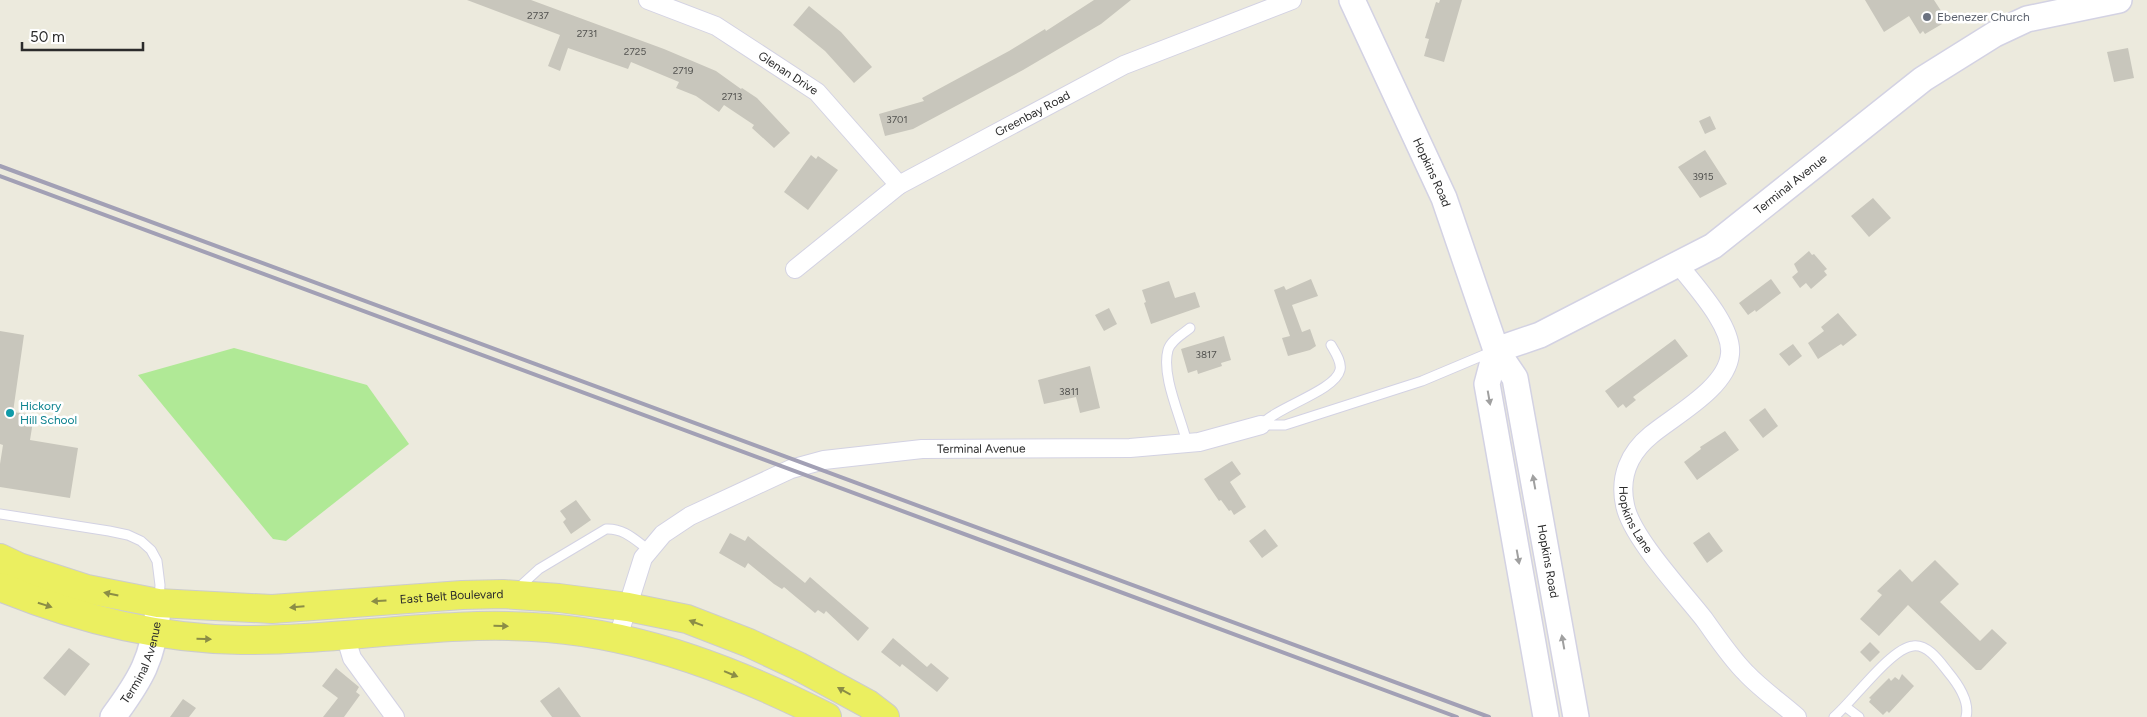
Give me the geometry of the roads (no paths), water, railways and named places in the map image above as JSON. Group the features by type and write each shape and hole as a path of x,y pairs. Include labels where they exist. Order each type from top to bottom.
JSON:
{"main road":[{"name":"Hopkins Road","path":"1352,0 1444,198 1496,350 1515,378 1576,717"},
{"name":"Terminal Avenue","path":"1496,350 1540,335 1713,246 1923,79 1979,43 2026,19 2119,0"},
{"path":"1496,350 1487,384 1546,717"},
{"name":"East Belt Boulevard","path":"0,558 18,567 87,589 158,603 272,609 462,594 558,598 628,607 687,619 749,642 868,704 885,717"},
{"path":"0,587 45,605 118,625 196,638 242,640 345,635 427,627 492,626 548,628 618,637 717,668 783,694 827,717"},
{"name":"Terminal Avenue","path":"113,717 146,668 156,632 158,603"}],"street":[{"name":"Glenan Drive","path":"648,0 716,26 817,92 899,185"},
{"name":"Greenbay Road","path":"795,268 899,185 1124,65 1292,0"},
{"name":"Hopkins Lane","path":"1678,264 1722,324 1729,338 1731,353 1727,369 1714,386 1649,436 1633,453 1625,470 1623,483 1624,504 1635,531 1745,672 1797,717"},
{"name":"Terminal Avenue","path":"618,637 643,558 663,534 690,516 791,469 824,460 922,449 1130,448 1187,443 1261,426"},
{"path":"345,635 352,658 395,717"}],"lane":[{"path":"1187,443 1168,370 1168,350 1176,339 1190,328"},
{"path":"1261,426 1269,417 1305,399 1337,378 1341,368 1331,345"},
{"name":"Terminal Avenue","path":"1261,426 1285,425 1422,381 1496,350"},
{"path":"0,514 119,533 141,541 157,561 160,585 158,603"},
{"path":"512,595 539,570 606,529 617,528 649,550"},
{"path":"1834,717 1846,707 1898,652 1914,646 1926,649 1952,677 1962,694 1968,711 1966,717"},
{"path":"1846,707 1859,717"}],"railway":[{"path":"0,166 1489,717"},
{"path":"0,176 1457,717"}],"place":[{"name":"Ebenezer Church","path":"1927,17"},
{"name":"Hickory Hill School","path":"10,413"}]}
